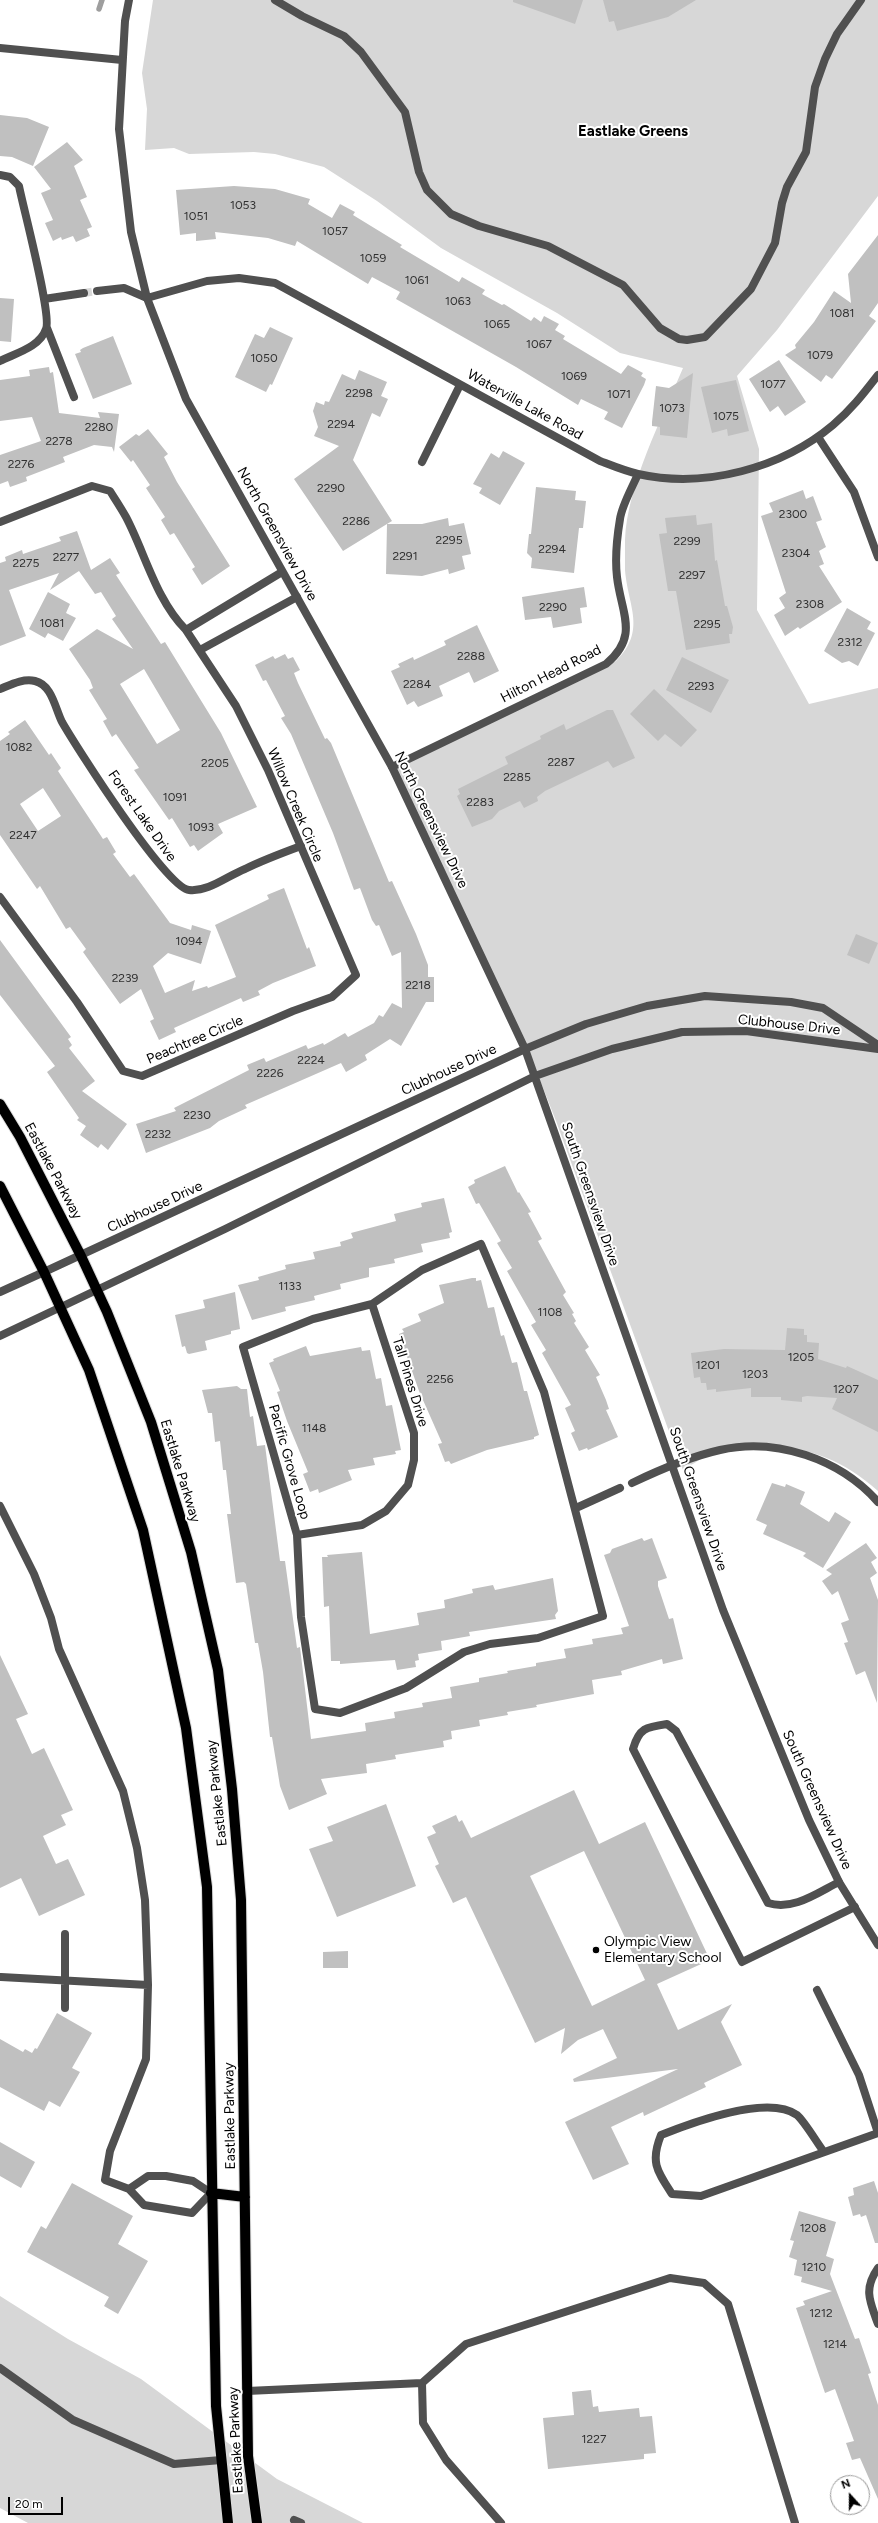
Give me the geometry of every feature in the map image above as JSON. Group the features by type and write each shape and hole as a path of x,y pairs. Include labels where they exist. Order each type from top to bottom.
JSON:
{"main road":[{"name":"Eastlake Parkway","path":"0,1104 20,1137 81,1256 151,1422 190,1552 218,1670 232,1788 241,1900 248,2456 257,2523"},
{"name":"Eastlake Parkway","path":"0,1186 61,1307 89,1370 143,1530 186,1728 207,1887 212,2146 211,2193 216,2406 228,2523"},
{"path":"211,2193 245,2197"}],"street":[{"name":"North Greensview Drive","path":"129,0 125,21 119,129 131,232 147,298 186,399 392,767 525,1049"},
{"path":"275,0 302,16 344,36 361,52 405,112 419,172 427,190 451,214 479,226 548,246 623,285 660,328 680,339 687,340 705,337 751,289 775,243 782,203 787,187 806,152 815,87 824,59 837,34 861,0"},
{"path":"0,48 122,60"},
{"path":"0,175 10,177 19,186 44,299 47,328 74,397"},
{"name":"Waterville Lake Road","path":"147,298 207,281 239,278 275,283 600,461 638,474 684,478 730,474 775,460 818,437 848,412 878,375"},
{"path":"97,291 124,288 147,298"},
{"path":"44,299 84,293"},
{"path":"0,361 38,342 47,328"},
{"path":"422,462 460,385"},
{"path":"818,437 854,492 878,557"},
{"name":"Hilton Head Road","path":"392,767 606,664 617,654 626,639 627,629 617,577 620,518 638,474"},
{"name":"Willow Creek Circle","path":"0,522 92,486 110,491 126,516 155,582 178,622 186,630 200,650 236,706 271,776 301,846 311,876 347,951 356,975"},
{"path":"186,630 282,572"},
{"path":"200,650 297,597"},
{"name":"Forest Lake Drive","path":"0,689 21,681 35,680 47,687 62,722 147,850 175,884 188,890 207,888 244,869 301,846"},
{"name":"Peachtree Circle","path":"0,897 77,1002 123,1071 142,1076 293,1011 332,997 356,975"},
{"name":"Clubhouse Drive","path":"0,1292 81,1256 525,1049 586,1024 647,1006 705,996 791,1002 823,1008 878,1045"},
{"name":"Clubhouse Drive","path":"0,1336 97,1291 535,1076 612,1049 682,1032 746,1031 878,1049"},
{"name":"South Greensview Drive","path":"525,1049 723,1610 809,1820 839,1882 878,1944"},
{"name":"Pacific Grove Loop","path":"481,1244 544,1392 576,1508 603,1616 538,1638 490,1644 464,1652 406,1688 340,1713 315,1709 301,1618 297,1535 243,1347 313,1319 372,1304 422,1270 481,1244"},
{"name":"Tall Pines Drive","path":"297,1535 362,1525 386,1511 408,1485 414,1460 414,1433 372,1304"},
{"path":"632,1483 672,1464 735,1448 758,1447 784,1449 819,1460 843,1472 862,1485 878,1502"},
{"path":"576,1508 620,1488"},
{"path":"0,1506 34,1574 51,1618 59,1649 122,1790 137,1848 145,1900 148,1985 146,2059 110,2151 105,2180 129,2189 144,2205 192,2213 211,2193 194,2181 166,2176 148,2176 129,2189"},
{"path":"839,1882 792,1906 778,1906 768,1903 676,1731 666,1724 648,1727 637,1735 633,1749 742,1962 855,1907"},
{"path":"65,1934 65,2008"},
{"path":"1,1977 65,1979 148,1985"},
{"path":"817,1990 859,2075 878,2133 701,2196 672,2194 657,2172 654,2152 661,2135 697,2120 766,2106 796,2115 824,2152"},
{"path":"878,2268 870,2279 869,2299 878,2324"},
{"path":"247,2391 422,2383 466,2344 670,2278 704,2283 728,2304 794,2523"},
{"path":"0,2368 73,2420 174,2464 221,2460"},
{"path":"422,2383 423,2423 446,2460 501,2523"}],"shaded area":[{"path":"153,0 878,0 878,196 777,330 737,376 759,449 757,610 809,704 878,688 878,1491 845,1467 811,1453 793,1449 755,1448 710,1455 683,1470 536,1070 390,768 616,661 625,650 631,639 633,628 632,607 625,570 627,519 632,497 647,452 683,368 620,353 557,313 441,248 377,201 324,167 275,154 254,152 189,154 174,148 145,150 147,109 142,73"},
{"path":"0,2296 68,2339 141,2379 277,2479 363,2523 28,2523 0,2508"}],"building":[{"path":"513,0 583,0 575,24 513,2"},
{"path":"603,0 696,0 668,17 617,31 614,21 609,22"},
{"path":"0,115 27,118 49,127 33,166 12,157 0,156"},
{"path":"67,142 83,160 74,166 87,197 80,200 92,227 87,229 90,236 76,242 73,236 62,240 61,237 53,241 45,223 53,220 41,193 51,189 34,167"},
{"path":"234,186 275,189 310,199 308,204 332,218 340,204 355,212 353,215 402,245 400,247 459,282 462,277 485,290 482,294 502,305 504,304 531,321 534,317 541,322 544,316 559,324 555,330 565,336 563,339 621,374 628,365 643,373 641,376 646,379 644,385 622,428 604,419 608,412 581,399 578,405 516,367 396,299 400,292 372,277 368,284 297,241 295,246 268,238 215,232 216,239 196,241 196,233 180,235 176,190"},
{"path":"878,235 878,303 869,316 876,321 832,379 826,375 821,382 785,355 796,348 795,345 814,322 834,291 851,303 848,274"},
{"path":"0,298 14,299 11,342 0,341"},
{"path":"270,327 293,338 272,385 270,384 266,392 235,377 255,334 264,338"},
{"path":"113,336 132,384 93,399 75,354 81,352 80,350 83,348"},
{"path":"779,360 806,402 785,416 778,406 770,412 749,379"},
{"path":"49,367 50,373 53,372 59,413 100,418 98,412 119,414 114,452 112,447 94,445 63,457 65,462 26,477 27,481 10,487 8,481 0,484 0,455 41,441 32,417 0,421 0,380 30,376 29,370"},
{"path":"359,370 387,382 381,396 388,399 380,417 372,413 353,460 392,521 343,551 294,479 339,446 314,436 318,427 313,411 316,402 324,405 325,401 329,402 342,374 355,380"},
{"path":"693,373 687,438 660,435 660,427 652,426 656,386 669,388"},
{"path":"736,380 749,431 728,436 727,429 712,433 701,387"},
{"path":"148,429 168,454 164,457 177,482 230,566 202,585 192,569 195,567 174,533 170,535 161,520 165,517 146,488 150,485 133,460 131,462 119,447 136,434 139,436"},
{"path":"503,451 525,463 500,505 479,493 482,488 473,484 491,453 499,458"},
{"path":"536,487 576,491 575,500 586,501 583,528 579,528 574,573 531,568 532,558 527,553 529,534 531,534"},
{"path":"803,490 806,499 813,496 822,520 816,522 826,547 819,551 824,564 819,566 842,602 800,629 798,627 785,636 774,615 785,608 779,598 786,593 761,516 773,512 769,503"},
{"path":"696,515 697,525 712,523 715,561 717,560 725,606 727,606 733,627 732,634 729,634 730,643 686,650 676,591 668,591 659,534 667,533 665,518"},
{"path":"448,518 449,526 464,523 471,554 462,556 465,569 449,574 448,569 422,576 386,574 387,524 422,524"},
{"path":"77,531 91,570 110,558 120,573 116,575 161,644 165,642 221,733 257,807 218,824 223,833 198,851 194,845 190,847 172,818 169,820 134,770 139,768 116,734 112,737 103,721 107,719 89,690 93,688 90,680 69,649 97,629 133,649 112,619 116,616 101,592 95,594 79,571 50,590 59,573 9,590 26,636 0,646 0,563 6,561 5,557 22,550 23,554 61,541 59,537","holes":["144,669 180,730 157,744 120,684"]},
{"path":"584,587 587,607 580,608 582,623 553,628 551,617 525,620 522,597"},
{"path":"48,592 70,604 66,613 76,618 63,641 48,633 45,638 29,629"},
{"path":"847,608 871,622 867,629 875,633 858,666 849,661 842,663 824,651"},
{"path":"477,625 499,671 474,683 469,672 439,686 443,696 418,707 414,701 407,705 391,671 400,667 398,664 413,657 414,660 446,645 444,641"},
{"path":"285,654 288,659 293,657 300,670 294,673 298,683 325,739 327,738 331,743 389,882 392,881 416,934 428,965 428,977 434,977 434,1002 426,1002 401,1046 390,1039 365,1055 367,1060 346,1072 341,1063 245,1105 247,1108 219,1121 210,1128 146,1153 136,1124 176,1111 174,1108 249,1070 247,1065 264,1058 266,1062 306,1045 308,1049 323,1043 324,1045 345,1033 348,1037 374,1023 379,1015 383,1017 392,1003 402,1008 401,952 392,956 379,925 376,926 372,920 360,888 354,890 333,833 291,734 281,718 285,716 266,680 263,681 255,665 273,656 275,659"},
{"path":"682,657 729,680 711,713 666,690"},
{"path":"654,689 697,730 681,747 665,734 658,741 630,714"},
{"path":"607,710 613,710 635,758 613,768 608,761 545,791 537,797 538,801 524,808 520,801 499,811 492,819 472,827 457,796 460,794 458,789 508,764 505,757 541,739 540,736 564,724 566,730"},
{"path":"25,720 49,755 51,753 61,768 58,771 103,839 107,837 116,852 113,854 130,877 134,874 170,923 191,930 192,925 211,931 201,964 168,953 153,966 165,993 195,980 192,991 207,986 208,988 236,977 215,925 269,899 267,895 284,888 307,949 309,947 316,966 273,983 258,991 260,995 243,1002 241,998 174,1028 176,1032 159,1040 150,1021 154,1019 141,989 120,1004 83,952 86,949 70,927 66,929 40,886 37,889 0,835 0,741 10,734 8,732","holes":["43,788 61,816 38,831 20,804"]},
{"path":"856,934 878,943 869,964 847,955"},
{"path":"0,940 71,1037 68,1039 72,1045 69,1048 95,1081 82,1091 127,1124 108,1150 101,1144 98,1148 80,1135 86,1126 77,1120 79,1118 47,1072 55,1066 0,995"},
{"path":"505,1166 518,1193 519,1192 531,1212 528,1213 542,1239 538,1241 566,1292 563,1295 574,1313 572,1314 576,1321 574,1323 589,1347 585,1350 600,1375 596,1377 609,1409 606,1410 618,1437 588,1450 587,1448 579,1451 571,1433 575,1431 565,1408 571,1405 542,1353 546,1350 531,1325 536,1322 507,1271 512,1268 497,1243 501,1241 479,1203 476,1204 468,1187 475,1183 474,1180"},
{"path":"444,1198 452,1232 449,1233 450,1238 421,1244 423,1252 394,1259 395,1263 369,1268 369,1277 340,1284 341,1289 314,1296 315,1300 285,1307 286,1311 252,1320 238,1285 259,1280 258,1277 286,1269 285,1265 315,1259 313,1252 341,1246 340,1242 353,1238 351,1233 396,1221 394,1214 422,1207 421,1203"},
{"path":"476,1278 476,1281 481,1280 488,1308 494,1307 501,1336 504,1335 512,1363 517,1362 524,1391 527,1391 539,1435 534,1437 534,1439 487,1450 451,1464 449,1461 445,1462 438,1444 442,1443 419,1391 399,1334 404,1332 402,1329 421,1321 418,1314 444,1303 439,1285"},
{"path":"235,1292 240,1329 231,1331 231,1334 205,1341 207,1350 189,1354 187,1353 185,1346 182,1347 175,1315 205,1308 203,1300"},
{"path":"787,1328 804,1329 804,1335 807,1335 807,1342 819,1343 818,1359 846,1368 847,1366 878,1380 878,1432 832,1409 837,1398 807,1396 802,1397 802,1402 781,1400 781,1397 751,1397 751,1388 716,1392 716,1389 707,1390 706,1383 701,1383 700,1377 694,1378 691,1353 724,1349 785,1350"},
{"path":"306,1346 310,1356 361,1347 362,1351 370,1350 376,1379 381,1378 386,1406 392,1405 401,1450 395,1451 396,1454 373,1458 375,1465 348,1470 352,1480 319,1493 318,1489 310,1492 303,1474 308,1472 287,1421 277,1392 280,1391 269,1363 274,1361 273,1359"},
{"path":"237,1386 241,1389 247,1389 250,1417 253,1416 257,1446 265,1445 280,1561 285,1561 297,1648 300,1647 311,1739 366,1731 365,1723 395,1718 394,1712 423,1707 422,1703 452,1698 450,1687 479,1682 479,1678 536,1666 536,1663 566,1658 564,1649 593,1644 592,1639 623,1634 621,1628 629,1626 604,1555 610,1553 612,1549 642,1538 644,1541 652,1538 667,1578 658,1581 658,1586 669,1619 673,1618 683,1659 663,1664 662,1659 621,1671 622,1675 592,1680 594,1694 536,1705 537,1707 507,1712 508,1715 479,1720 480,1726 451,1731 452,1739 443,1741 444,1747 395,1755 396,1759 366,1764 367,1773 321,1779 327,1794 289,1810 280,1786 272,1737 270,1737 263,1672 258,1643 255,1643 246,1584 244,1582 236,1583 227,1514 231,1514 226,1470 223,1470 220,1441 215,1442 212,1413 208,1413 202,1390"},
{"path":"772,1483 785,1487 786,1484 805,1492 800,1504 829,1522 835,1512 851,1522 823,1568 803,1556 806,1553 763,1534 767,1525 756,1520"},
{"path":"866,1543 877,1558 871,1562 877,1573 870,1578 878,1600 877,1703 865,1671 856,1675 844,1643 848,1642 841,1623 849,1620 838,1591 832,1595 822,1581 832,1574 826,1570"},
{"path":"362,1552 370,1634 419,1625 417,1613 445,1608 444,1600 473,1593 472,1589 493,1585 495,1590 553,1578 558,1611 555,1615 556,1619 469,1632 470,1636 441,1641 442,1650 418,1654 419,1660 415,1661 416,1667 397,1670 395,1660 340,1664 340,1661 331,1661 329,1606 324,1607 322,1557 328,1557 327,1555"},
{"path":"0,1655 28,1714 16,1719 32,1754 44,1748 73,1810 61,1815 66,1825 43,1836 56,1864 68,1859 85,1895 39,1916 21,1878 0,1888"},
{"path":"574,1790 599,1844 645,1822 710,1960 657,1984 678,2030 732,2004 721,2022 742,2065 704,2083 706,2087 644,2116 643,2112 611,2127 629,2164 593,2180 565,2122 678,2069 574,2082 573,2079 617,2058 603,2029 578,2040 561,2054 565,2028 535,2043 466,1897 453,1903 435,1866 439,1864 427,1837 436,1833 432,1826 456,1815 459,1822 462,1820 471,1838","holes":["584,1851 645,1980 592,2006 530,1876"]},
{"path":"386,1804 416,1886 337,1917 309,1849 333,1841 327,1827"},
{"path":"348,1951 348,1968 323,1968 323,1952"},
{"path":"57,2013 92,2033 72,2068 80,2072 60,2107 49,2101 44,2111 0,2087 0,2039 23,2052 25,2049 32,2053 35,2048 37,2049"},
{"path":"0,2142 35,2162 21,2188 0,2176"},
{"path":"874,2181 878,2193 878,2243 875,2243 866,2215 861,2217 860,2214 853,2216 848,2197 854,2195 853,2188"},
{"path":"72,2183 133,2216 118,2244 148,2261 118,2314 104,2306 109,2297 27,2252 41,2226 46,2229"},
{"path":"799,2211 836,2222 826,2256 834,2259 830,2274 855,2339 859,2338 871,2373 868,2374 878,2405 878,2499 870,2481 870,2475 867,2475 860,2458 852,2460 846,2443 854,2441 835,2389 825,2393 796,2308 805,2305 803,2301 832,2291 801,2282 802,2277 794,2275 797,2260 789,2257 794,2241 790,2240"},
{"path":"591,2390 593,2407 598,2406 599,2412 639,2408 640,2417 652,2416 656,2453 644,2454 644,2459 548,2469 543,2418 574,2415 572,2392"}],"waterway":[{"path":"99,9 102,0"}],"tunnel":[{"path":"84,293 97,291"}],"place":[{"name":"Olympic View Elementary School","path":"596,1950"}],"district":[{"name":"Eastlake Greens","path":"633,132"}]}
